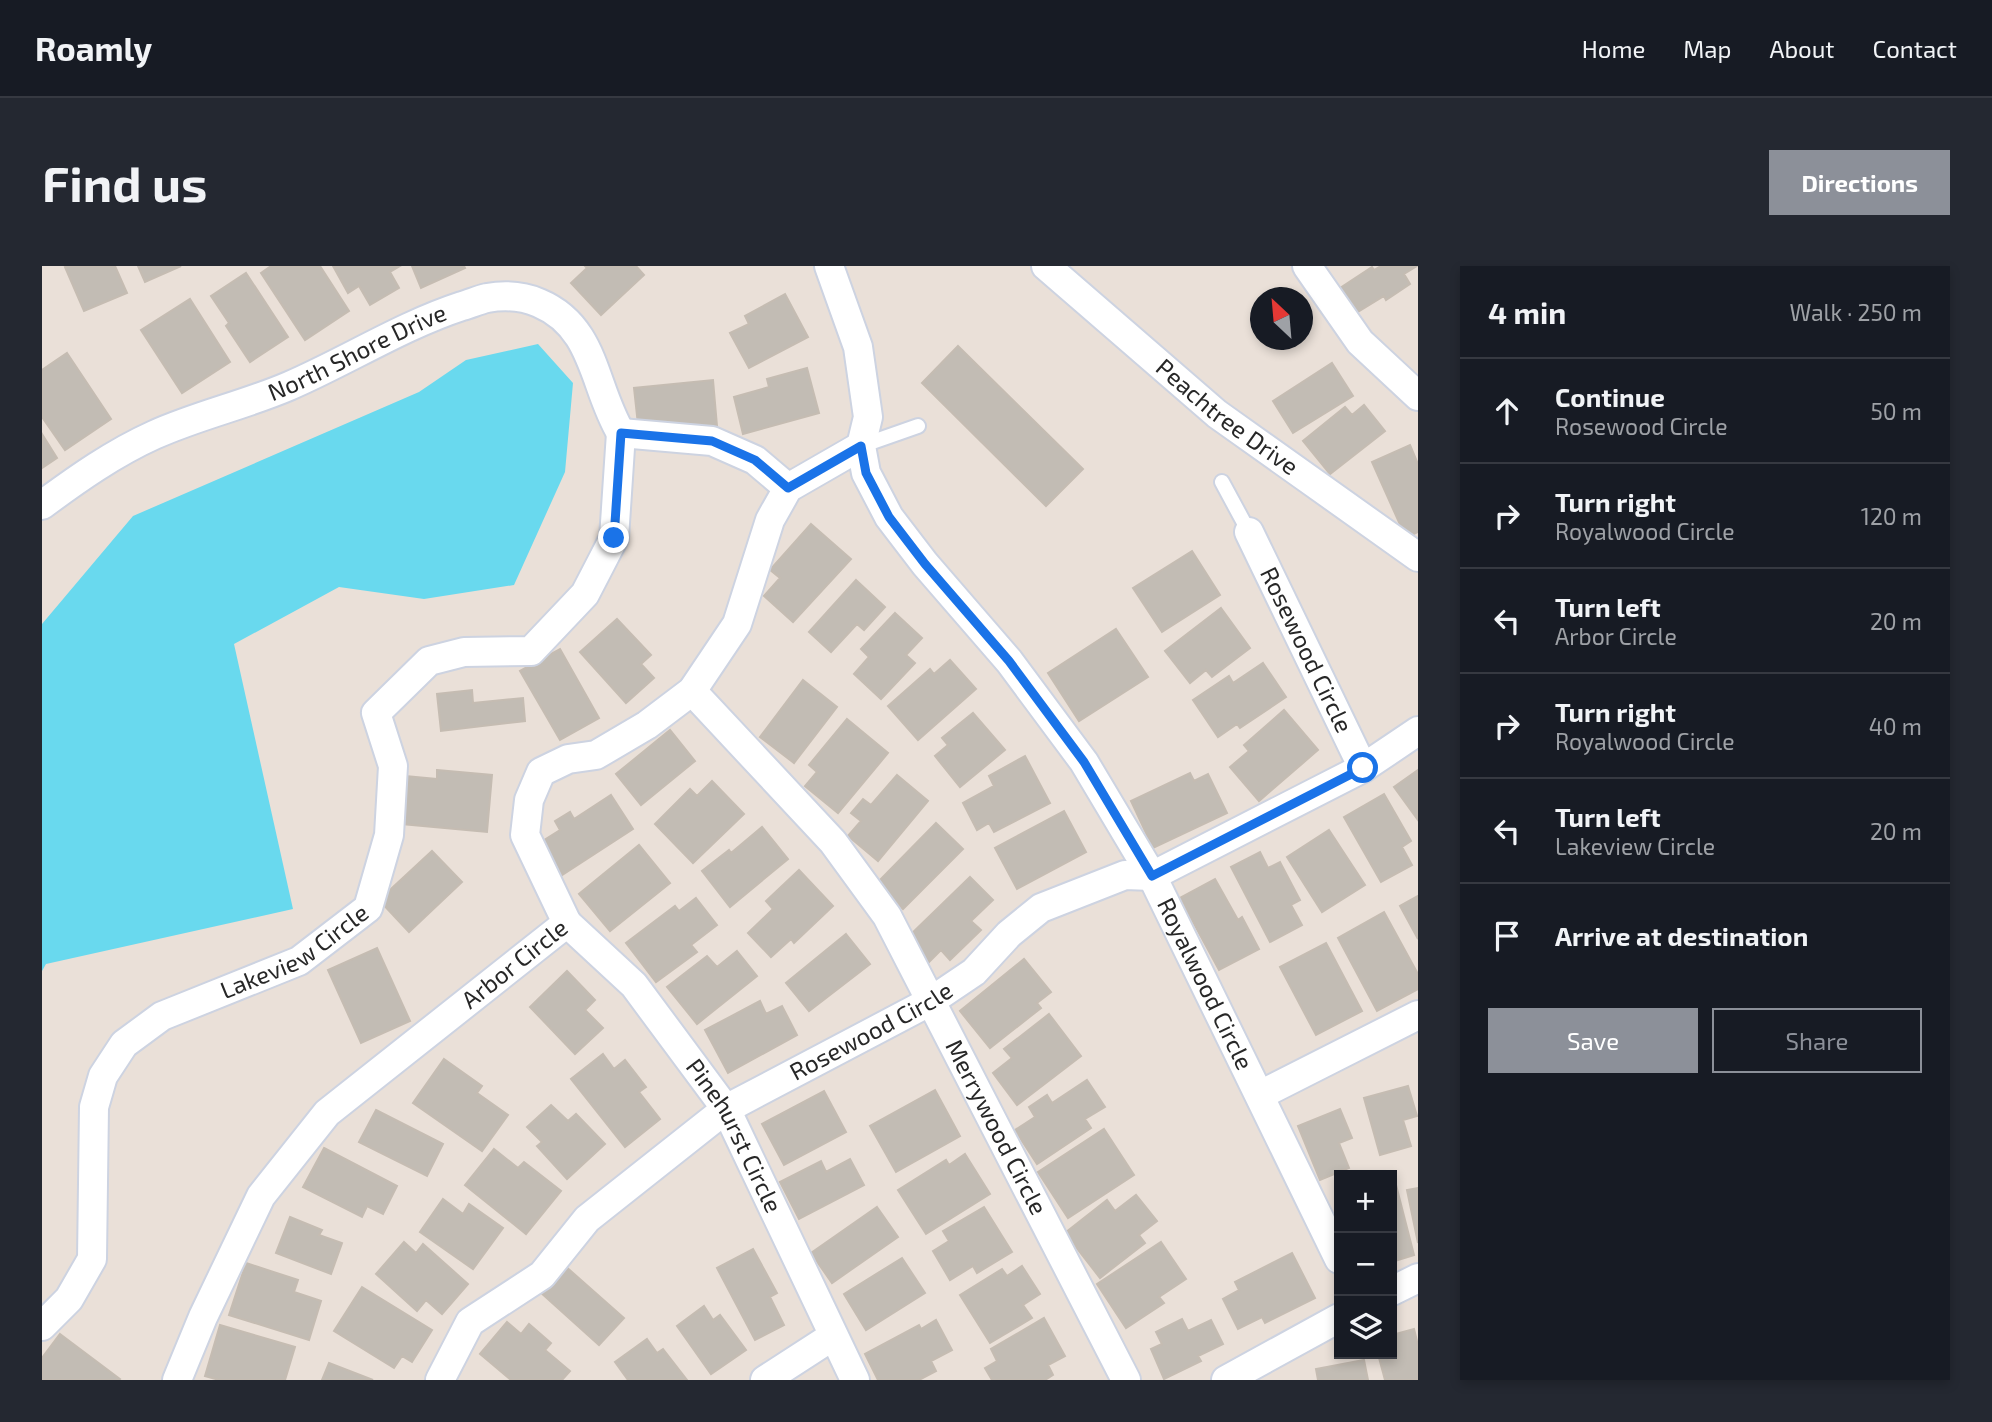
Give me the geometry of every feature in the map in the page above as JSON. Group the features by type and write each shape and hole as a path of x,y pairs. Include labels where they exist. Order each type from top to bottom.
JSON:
{"street":[{"path":"621,433 712,441 755,460 788,488 861,446 868,416 858,347 828,266"},
{"name":"Peachtree Drive","path":"1046,266 1217,414 1418,557"},
{"path":"1307,266 1360,342 1418,396"},
{"name":"North Shore Drive","path":"42,505 113,457 154,435 205,414 288,386 434,315 487,298 525,298 550,309 570,324 583,342 609,411 621,433"},
{"name":"Lakeview Circle","path":"42,1326 69,1299 92,1259 94,1107 103,1076 124,1044 162,1016 299,961 368,908 389,835 393,766 376,713 429,661 464,652 531,651 585,594 614,538 621,433"},
{"name":"Royalwood Circle","path":"861,446 866,473 889,517 925,564 1009,661 1084,762 1152,876 1334,1249"},
{"name":"Arbor Circle","path":"177,1380 203,1317 261,1196 327,1113 567,923 525,835 529,800 541,772 568,759 596,755 648,726 692,691 737,624 770,520 788,488"},
{"name":"Rosewood Circle","path":"1249,533 1363,768"},
{"name":"Merrywood Circle","path":"692,691 833,842 887,916 1126,1380"},
{"name":"Rosewood Circle","path":"440,1380 470,1322 542,1275 587,1219 726,1109 930,1001 974,972 1009,934 1041,908 1125,875 1152,876 1363,768 1418,731"},
{"name":"Pinehurst Circle","path":"567,923 634,985 726,1109 855,1380"},
{"path":"1260,1095 1418,1015"},
{"path":"1397,1288 1418,1278"},
{"path":"1226,1380 1334,1321"},
{"path":"765,1380 833,1336"}],"lane":[{"path":"861,446 918,426"},
{"path":"1222,482 1249,533"}],"water":[{"path":"538,344 573,383 565,472 514,585 424,599 339,587 234,644 293,909 46,964 42,971 42,624 133,516 419,392 466,360"}],"building":[{"path":"115,266 127,293 84,311 65,267"},
{"path":"138,266 181,266 145,282"},
{"path":"271,266 320,266 349,311 305,340 261,273"},
{"path":"333,266 400,266 390,272 399,288 370,305 359,286 348,293"},
{"path":"412,266 464,266 465,268 421,288"},
{"path":"585,266 636,266 644,275 601,315 571,283 587,268"},
{"path":"1381,266 1417,266 1404,274 1410,284 1386,300 1384,296 1353,315 1337,290 1372,267 1374,270"},
{"path":"246,273 288,337 250,362 226,326 229,323 211,296"},
{"path":"785,294 808,337 749,368 730,333 749,324 745,316"},
{"path":"190,299 230,362 182,393 141,330"},
{"path":"958,346 1083,469 1046,506 922,383"},
{"path":"67,353 111,419 65,450 42,417 42,370"},
{"path":"1332,363 1353,396 1293,433 1273,401"},
{"path":"807,368 819,413 743,434 734,397 769,387 767,379"},
{"path":"713,380 717,426 639,434 634,388"},
{"path":"1364,405 1385,431 1330,474 1303,441 1345,407 1352,415"},
{"path":"42,434 57,458 42,468"},
{"path":"1410,445 1418,464 1418,532 1406,538 1372,462"},
{"path":"811,524 851,559 793,622 764,596 780,578 770,570"},
{"path":"1192,551 1220,595 1162,632 1133,588"},
{"path":"856,580 885,607 864,630 857,624 831,652 809,632"},
{"path":"1221,608 1250,648 1212,677 1206,670 1190,683 1165,651"},
{"path":"895,613 922,638 906,655 915,663 881,699 854,674 869,657 861,649"},
{"path":"617,619 651,655 641,664 654,678 626,703 580,652"},
{"path":"1116,629 1148,677 1079,721 1048,673"},
{"path":"560,649 599,718 560,740 520,671"},
{"path":"950,660 976,689 918,740 888,706 930,669 934,674"},
{"path":"1263,663 1286,697 1240,728 1237,724 1218,737 1193,700 1229,676 1233,683"},
{"path":"803,680 837,707 794,763 760,737"},
{"path":"472,690 473,703 523,698 525,721 441,731 437,694"},
{"path":"1284,710 1318,750 1259,801 1230,767 1249,751 1244,745"},
{"path":"973,713 1005,750 960,787 935,756 948,745 942,738"},
{"path":"847,719 888,753 838,813 805,786 817,772 809,765"},
{"path":"670,730 695,761 641,805 616,774"},
{"path":"1025,756 1050,803 994,832 989,823 977,830 963,803 994,786 989,776"},
{"path":"437,770 492,775 487,832 402,824 406,776 437,779"},
{"path":"1418,770 1418,820 1394,787"},
{"path":"1190,773 1194,781 1208,774 1227,813 1153,848 1131,801"},
{"path":"897,775 928,801 878,861 848,836 861,821 851,813 863,799 871,805"},
{"path":"712,781 744,814 693,863 655,824 690,789 697,796"},
{"path":"1384,794 1411,841 1402,847 1412,865 1381,882 1344,817"},
{"path":"611,795 633,829 562,875 541,842 560,830 555,821 570,812 574,819"},
{"path":"1064,811 1086,852 1017,889 995,848"},
{"path":"936,823 963,849 903,909 877,883"},
{"path":"762,827 788,859 730,907 702,871 729,850 731,853"},
{"path":"1329,830 1365,885 1322,912 1287,857"},
{"path":"639,845 670,883 610,931 579,894"},
{"path":"432,851 462,882 409,932 379,900"},
{"path":"1260,852 1268,868 1280,862 1300,900 1291,905 1302,925 1270,942 1231,867"},
{"path":"799,870 833,906 794,943 791,939 771,957 748,933 773,909 766,901"},
{"path":"970,877 993,900 971,921 981,930 950,960 941,950 929,962 906,939"},
{"path":"1215,879 1238,920 1242,917 1259,949 1219,970 1180,898"},
{"path":"1418,896 1418,939 1400,906"},
{"path":"696,898 717,925 691,945 697,952 656,982 626,943 675,906 679,911"},
{"path":"1384,912 1418,974 1418,989 1377,1011 1338,938"},
{"path":"846,934 870,964 809,1011 786,983"},
{"path":"1326,943 1362,1011 1316,1035 1280,967"},
{"path":"377,948 410,1021 361,1043 328,970"},
{"path":"737,951 757,976 697,1024 667,987 707,956 717,967"},
{"path":"1024,959 1051,992 1037,1003 1041,1008 990,1048 960,1011"},
{"path":"567,971 595,1000 585,1010 603,1028 575,1054 530,1007"},
{"path":"760,1001 766,1014 782,1006 797,1035 728,1073 705,1030"},
{"path":"1049,1014 1081,1056 1017,1105 993,1073 1012,1058 1004,1049"},
{"path":"603,1054 614,1069 625,1060 646,1087 639,1092 660,1119 625,1147 571,1079"},
{"path":"444,1059 482,1086 477,1093 508,1115 482,1151 413,1103"},
{"path":"1087,1080 1105,1107 1085,1119 1091,1128 1037,1164 1015,1130 1035,1117 1029,1107 1047,1095 1052,1103"},
{"path":"1408,1086 1417,1116 1403,1120 1411,1146 1380,1155 1364,1098"},
{"path":"935,1090 960,1136 896,1172 870,1126"},
{"path":"824,1091 846,1132 784,1165 762,1124"},
{"path":"551,1105 568,1121 576,1114 605,1144 567,1179 537,1146 542,1142 527,1127"},
{"path":"1340,1109 1352,1138 1339,1143 1349,1168 1334,1170 1334,1174 1320,1180 1298,1126"},
{"path":"376,1110 443,1144 427,1176 359,1142"},
{"path":"1104,1129 1134,1175 1068,1218 1038,1172"},
{"path":"324,1148 397,1186 383,1214 367,1206 362,1217 303,1187"},
{"path":"494,1149 518,1168 524,1162 561,1191 526,1234 465,1185"},
{"path":"965,1154 990,1194 926,1234 898,1190 946,1160 949,1165"},
{"path":"850,1159 864,1185 799,1219 780,1182 821,1161 826,1172"},
{"path":"1418,1188 1418,1243 1407,1190"},
{"path":"1397,1189 1414,1255 1397,1260"},
{"path":"1136,1195 1157,1221 1139,1235 1145,1243 1100,1278 1065,1233 1107,1200 1115,1211"},
{"path":"443,1199 463,1214 469,1204 503,1228 473,1269 420,1232"},
{"path":"877,1207 898,1237 832,1283 811,1253"},
{"path":"984,1207 1012,1252 977,1273 973,1266 950,1280 933,1251 949,1241 943,1231"},
{"path":"290,1217 322,1230 319,1235 342,1243 331,1274 276,1253"},
{"path":"404,1242 416,1253 423,1244 468,1284 442,1314 426,1300 417,1311 376,1274"},
{"path":"1161,1242 1186,1279 1159,1297 1164,1303 1126,1328 1097,1284"},
{"path":"753,1249 777,1293 770,1297 784,1325 755,1340 717,1268"},
{"path":"1292,1253 1315,1298 1265,1323 1262,1317 1238,1329 1223,1299 1239,1290 1235,1282"},
{"path":"902,1258 925,1293 866,1330 844,1294"},
{"path":"246,1263 298,1280 294,1292 321,1301 309,1340 229,1315"},
{"path":"564,1265 624,1318 599,1345 540,1292"},
{"path":"1022,1266 1040,1294 1023,1305 1032,1318 990,1343 960,1295 1002,1269 1007,1276"},
{"path":"362,1287 432,1330 412,1362 402,1356 394,1368 334,1331"},
{"path":"704,1306 713,1320 720,1315 746,1350 711,1374 677,1326"},
{"path":"1044,1318 1065,1356 1048,1365 1053,1375 1045,1380 992,1380 985,1368 997,1361 991,1349"},
{"path":"1182,1319 1188,1331 1211,1320 1223,1344 1198,1356 1201,1361 1164,1379 1151,1349 1162,1344 1156,1332"},
{"path":"936,1320 952,1350 931,1361 936,1371 919,1380 878,1380 865,1354 919,1325 921,1329"},
{"path":"507,1322 521,1334 529,1324 551,1343 545,1350 570,1371 562,1380 511,1380 480,1354"},
{"path":"220,1325 295,1347 285,1380 219,1380 205,1376"},
{"path":"1414,1329 1418,1345 1418,1380 1385,1380 1379,1359 1397,1359 1397,1334"},
{"path":"60,1334 120,1379 42,1380 42,1358"},
{"path":"647,1339 657,1353 663,1349 687,1380 628,1380 615,1362"},
{"path":"1364,1360 1368,1380 1318,1380 1316,1369"},
{"path":"329,1363 373,1380 322,1380"}],"route":[{"path":"614,538 621,433 712,441 755,460 788,488 861,446 866,473 889,517 925,564 1009,661 1084,762 1152,876 1363,768"}]}
